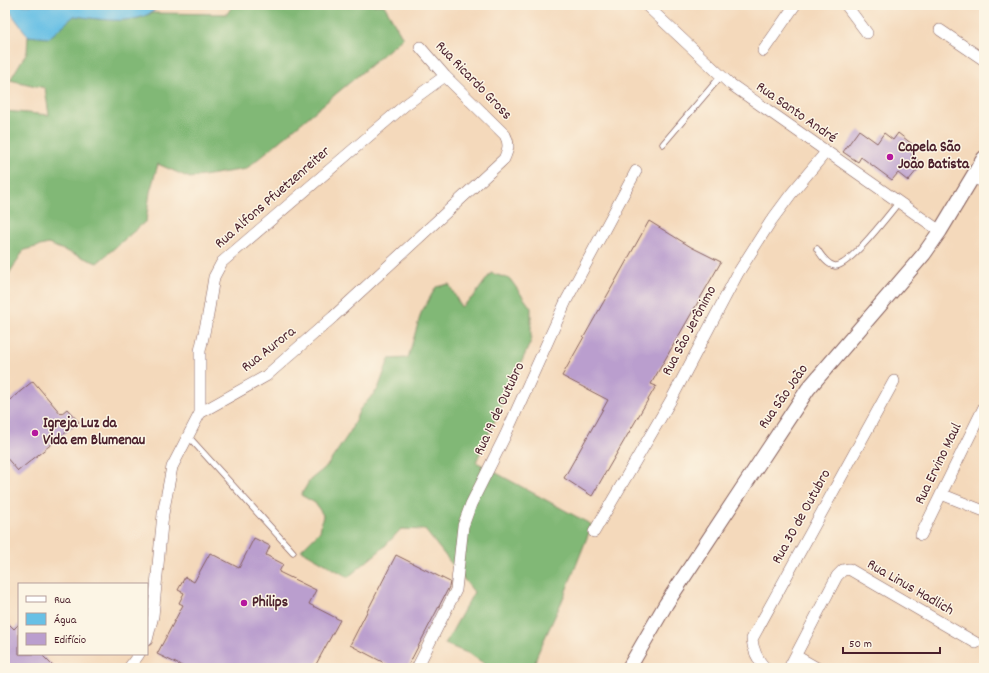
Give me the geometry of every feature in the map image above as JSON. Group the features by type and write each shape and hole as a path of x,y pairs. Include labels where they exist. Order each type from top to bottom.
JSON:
{"street":[{"name":"Rua Santo André","path":"646,5 721,76 826,152 940,231"},
{"path":"763,51 795,5"},
{"path":"846,5 867,33"},
{"path":"940,30 984,60"},
{"name":"Rua Ricardo Gross","path":"420,47 445,76 505,135"},
{"name":"Rua Alfons Pfuetzenreiter","path":"200,413 200,351 214,277 222,262 392,116 445,76"},
{"name":"Rua Aurora","path":"200,413 266,376 333,317 504,159 508,150 508,141 505,135"},
{"name":"Rua São Jerônimo","path":"594,532 671,400 738,273 771,221 826,152"},
{"name":"Rua São João","path":"629,668 666,604 808,389 904,279 979,180 984,158"},
{"name":"Rua 19 de Outubro","path":"417,668 456,590 463,526 471,504 505,436 566,301 636,171"},
{"name":"Rua 30 de Outubro","path":"765,668 759,662 753,649 752,639 894,382"},
{"name":"Rua Ervino Maul","path":"921,534 984,407"},
{"path":"148,636 153,616 164,514 172,467 200,413"},
{"path":"940,494 984,511"},
{"name":"Rua Linus Hadlich","path":"789,668 837,576 843,570 849,569 976,643"},
{"path":"129,668 138,655"},
{"path":"796,656 817,668"}],"lane":[{"path":"663,144 721,76"},
{"path":"817,249 827,262 833,266 839,265 863,244 898,202"},
{"path":"188,435 293,552"}],"green space":[{"path":"233,5 384,5 403,38 246,169 190,178 158,164 150,192 146,221 97,263 48,244 24,250 5,280 5,111 49,115 45,88 10,80 27,52 28,36 52,35 74,15 99,19 130,19 153,13 227,14"},
{"path":"491,273 510,279 531,308 531,341 476,462 592,525 562,601 537,655 534,668 491,668 470,654 445,644 474,592 425,530 401,529 383,548 348,577 301,550 320,531 323,515 315,503 301,495 310,480 327,466 350,432 360,409 378,389 389,359 408,358 421,313 436,287 449,284 461,307 474,296"}],"water":[{"path":"5,5 160,5 152,12 142,17 131,19 108,20 74,16 49,38 28,36"}],"building":[{"name":"Capela São João Batista","path":"859,130 877,143 884,133 893,140 898,133 917,148 911,155 922,164 908,181 898,173 892,180 861,157 858,162 843,152"},
{"path":"649,221 691,247 721,262 651,384 656,386 592,496 564,478 608,400 562,376"},
{"name":"Igreja Luz da Vida em Blumenau","path":"33,381 61,414 67,409 79,422 18,471 5,456 5,404"},
{"name":"Philips","path":"254,538 270,546 266,555 283,564 279,572 316,590 309,604 340,620 314,668 186,668 157,654 183,605 179,603 184,593 178,590 185,577 194,582 210,553 239,568"},
{"path":"396,555 450,582 449,587 407,668 394,668 350,645"},
{"path":"5,620 14,629 18,625 18,655 42,655 55,668 5,668"}],"place":[{"name":"Capela São João Batista","path":"890,157"},
{"name":"Igreja Luz da Vida em Blumenau","path":"35,433"},
{"name":"Philips","path":"244,603"}]}
